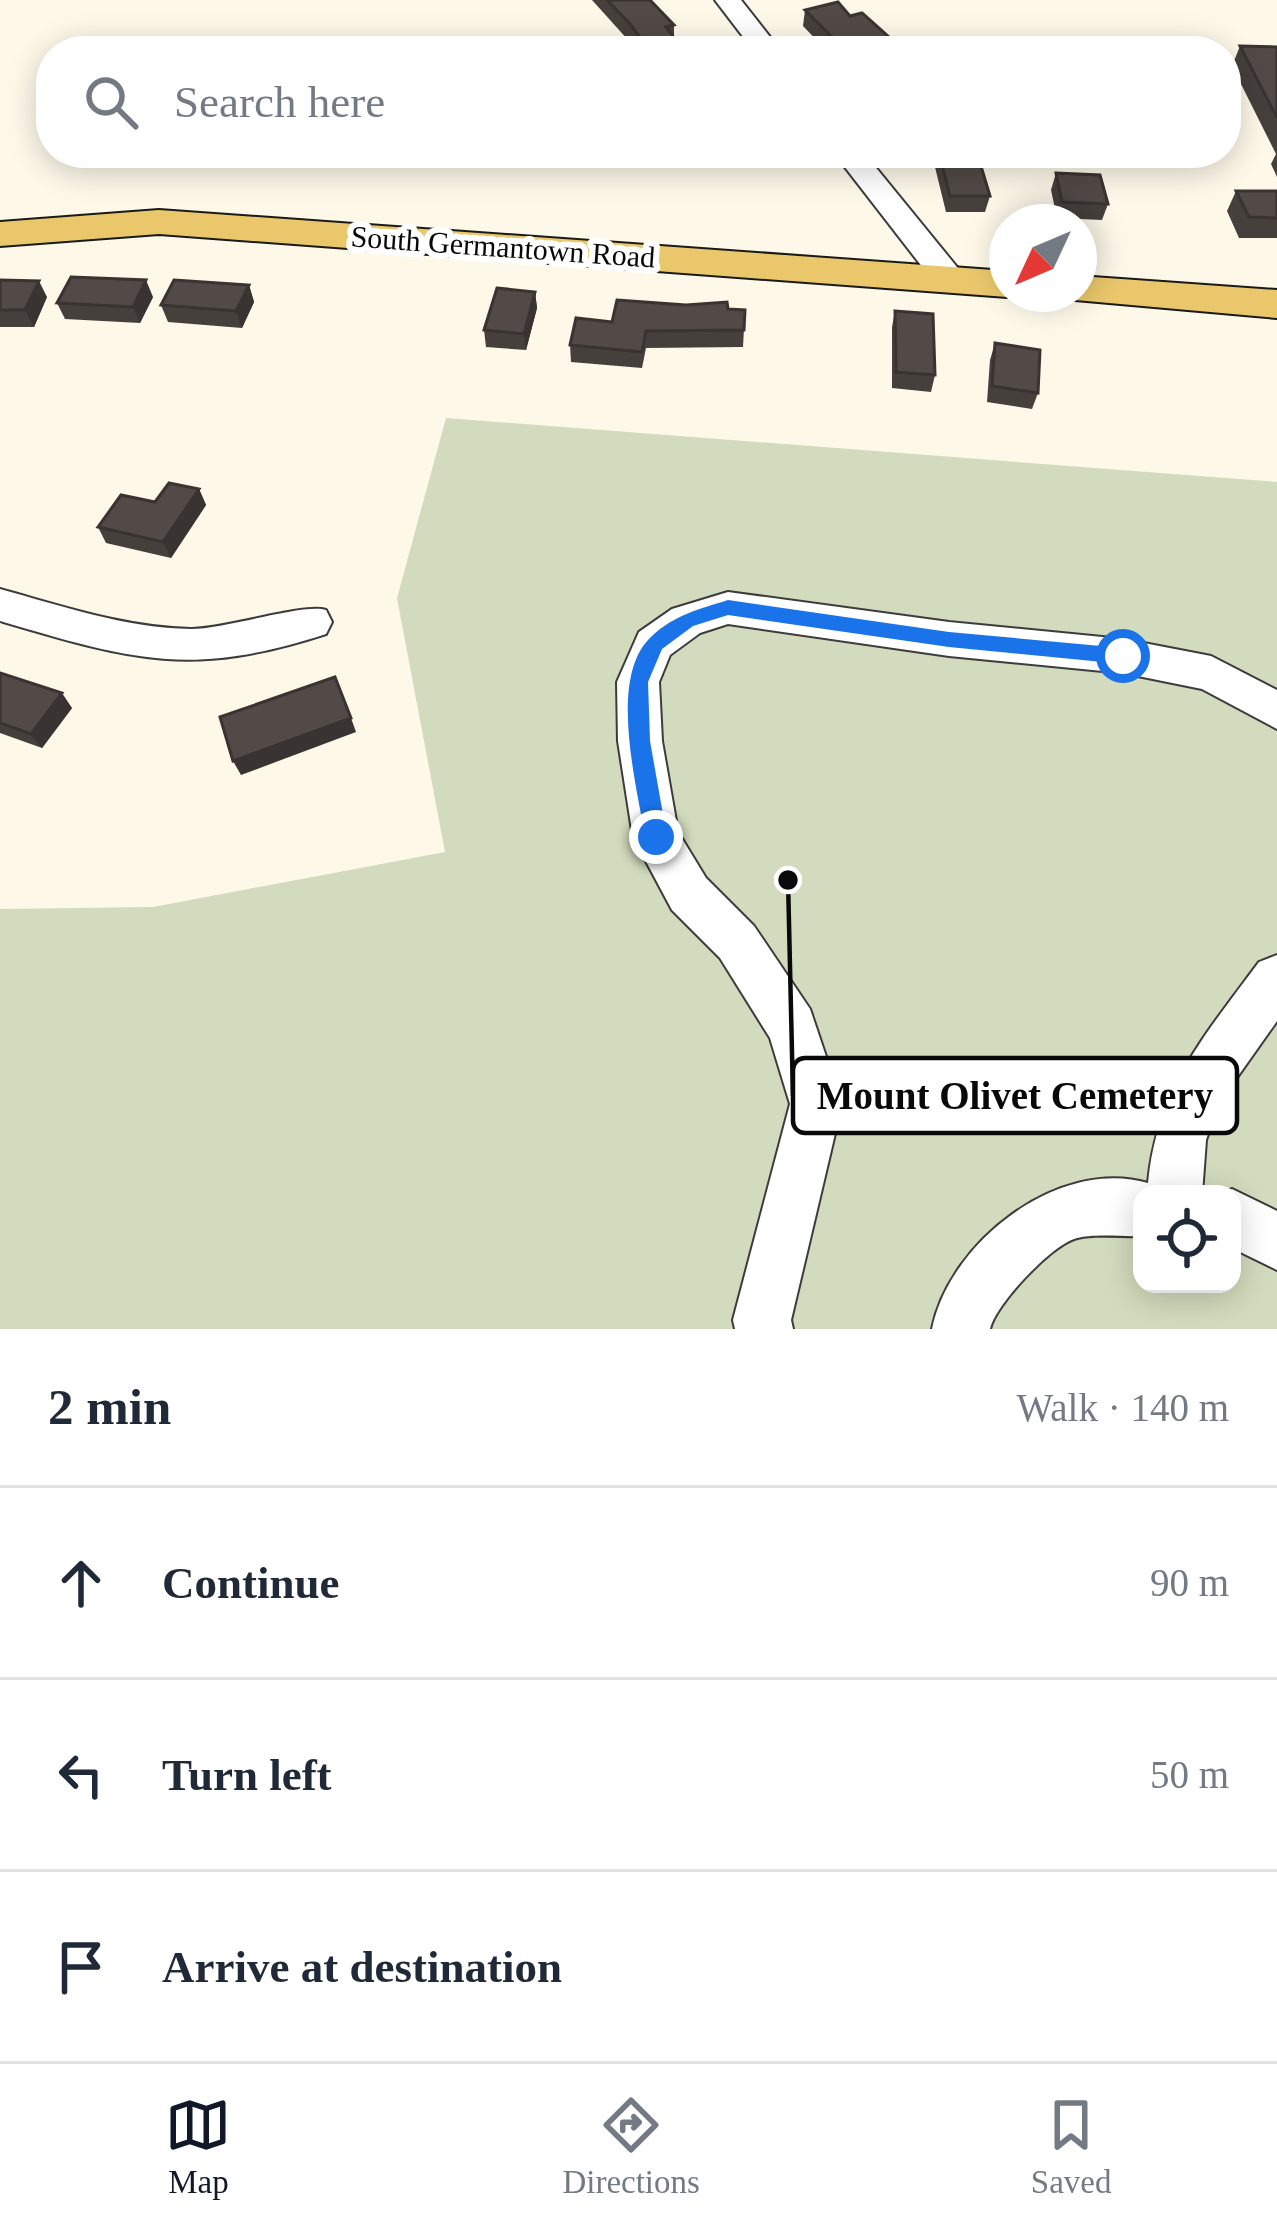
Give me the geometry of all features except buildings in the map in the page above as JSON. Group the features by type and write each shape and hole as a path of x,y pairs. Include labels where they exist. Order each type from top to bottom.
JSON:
{"main road":[{"name":"South Germantown Road","path":"0,234 159,222 989,282"},
{"path":"1097,290 1277,304"}],"street":[{"path":"728,0 756,36"},
{"path":"861,168 949,279"},
{"path":"0,605 125,640 170,647 261,641 312,622"},
{"path":"764,1329 816,1104 792,1028 737,942 689,894 656,837 640,741 638,682 654,644 686,621 728,608 1167,664 1211,673 1277,711"},
{"path":"1176,1185 1179,1140 1199,1087 1277,979"},
{"path":"961,1329 966,1303 978,1289 1015,1248 1064,1212 1133,1208"},
{"path":"1241,1222 1277,1242"}],"green space":[{"path":"446,418 1277,482 1277,1329 0,1329 0,909 153,907 445,852 397,598"}],"place":[{"name":"Mount Olivet Cemetery","path":"788,880"}],"route":[{"path":"656,837 640,741 638,682 654,644 686,621 728,608 949,639 1123,656"}]}
